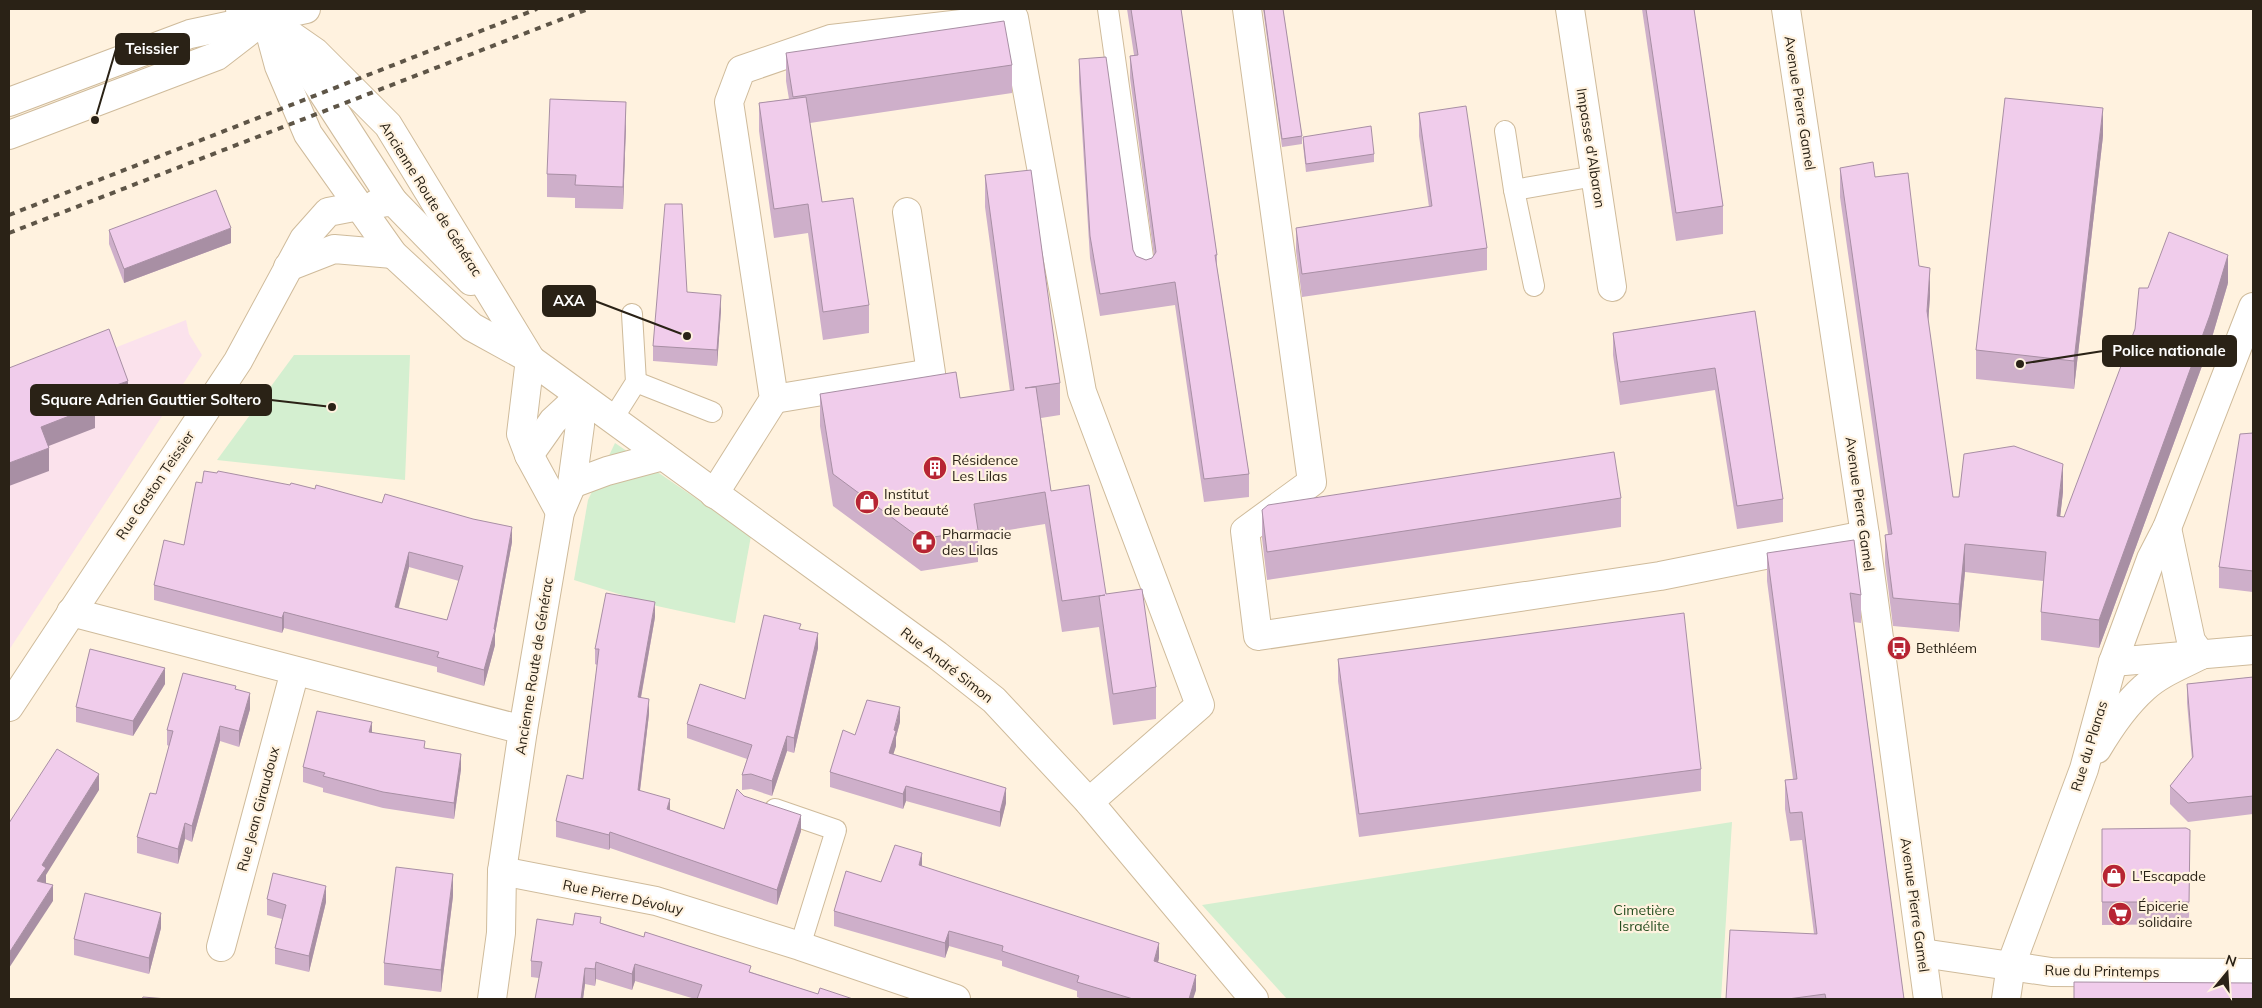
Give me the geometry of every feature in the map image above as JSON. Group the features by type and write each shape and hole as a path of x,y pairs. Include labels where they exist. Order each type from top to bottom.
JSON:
{"street":[{"path":"240,9 267,12 306,9"},
{"path":"1247,9 1312,482 1245,531 1258,636 1660,576 1865,535"},
{"name":"Impasse d'Albaron","path":"1570,9 1612,287"},
{"name":"Avenue Pierre Gamel","path":"1786,9 1865,535 1928,999"},
{"path":"9,102 190,34 267,12"},
{"path":"9,135 216,56 267,12"},
{"name":"Ancienne Route de Générac","path":"267,12 312,76 393,201 499,309"},
{"name":"Ancienne Route de Générac","path":"267,12 279,66 308,134 393,254 472,327 530,359 580,396 580,425 572,484 560,512 523,730 502,871 502,933 492,999"},
{"name":"Ancienne Route de Générac","path":"267,12 315,52 388,126 476,267 530,359"},
{"path":"714,494 774,399 729,102 742,70 831,39 1014,18 1082,392 1200,705 1089,802"},
{"path":"359,206 393,201"},
{"name":"Rue Gaston Teissier","path":"9,707 238,361 304,239 328,212 359,206"},
{"path":"774,399 930,373 907,212"},
{"path":"288,267 334,250 393,254"},
{"name":"Rue du Planas","path":"2006,999 2011,965 2084,769 2113,662 2151,560 2167,528 2253,307"},
{"path":"530,359 521,434 529,455 560,512"},
{"path":"529,455 553,421 580,396"},
{"name":"Rue André Simon","path":"580,396 937,655 994,700 1089,802 1254,999"},
{"path":"572,484 607,471 662,456"},
{"path":"2167,528 2191,641 2201,655"},
{"path":"71,612 523,730"},
{"path":"2113,662 2253,650"},
{"path":"2084,769 2112,725 2144,688 2164,674 2201,655"},
{"name":"Rue Jean Giraudoux","path":"221,947 295,671"},
{"name":"Rue Pierre Dévoluy","path":"502,871 656,901 800,946 956,999"},
{"name":"Rue du Printemps","path":"1922,953 2051,972 2253,972"},
{"name":"Rue du Planas","path":"1989,999 2011,965"}],"lane":[{"path":"1108,9 1145,272"},
{"path":"1505,131 1514,190 1534,286"},
{"path":"1514,190 1595,176"},
{"path":"612,420 636,382 632,314"},
{"path":"636,382 712,412"},
{"path":"757,803 836,830 800,946"}],"shaded area":[{"path":"186,320 189,334 202,355 9,650 9,386"}],"green space":[{"path":"294,355 410,355 405,480 217,460"},
{"path":"615,443 751,536 735,623 657,606 574,580 588,500"},
{"name":"Cimetière Israélite","path":"1732,822 1721,999 1287,999 1202,905"}],"building":[{"path":"1131,9 1181,9 1217,255 1215,255 1249,474 1204,479 1175,282 1100,294 1090,236 1079,59 1106,57 1133,250 1136,256 1146,260 1152,258 1156,252 1130,56 1138,55"},
{"path":"1264,9 1283,9 1302,136 1282,139"},
{"path":"1646,9 1694,9 1723,206 1676,213"},
{"path":"1004,21 1012,65 793,97 786,53"},
{"path":"806,97 822,202 853,198 869,305 823,312 808,204 774,209 759,103"},
{"path":"2005,98 2103,108 2074,361 1976,350"},
{"path":"550,99 626,102 623,187 575,185 576,175 547,174"},
{"path":"1466,106 1487,248 1302,274 1296,228 1432,206 1419,113"},
{"path":"1371,126 1374,154 1306,164 1303,137"},
{"path":"1873,162 1875,177 1908,173 1919,266 1930,268 1927,311 1953,497 1959,497 1964,454 2014,446 2063,464 2057,516 2064,517 2135,329 2139,288 2148,288 2169,232 2228,255 2210,315 2099,620 2041,612 2046,552 1965,544 1959,604 1893,598 1885,535 1892,534 1840,168"},
{"name":"Résidence Les Lilas","path":"1031,170 1060,383 1025,388 1036,387 1051,491 1089,485 1106,594 1142,589 1156,687 1113,694 1099,596 1105,595 1062,601 1045,492 974,504 978,530 921,539 833,474 820,394 956,372 960,398 1014,390 985,175"},
{"path":"216,190 231,228 124,269 109,230"},
{"path":"665,204 682,204 687,292 721,295 717,350 653,346"},
{"path":"1755,311 1783,499 1737,506 1715,368 1620,382 1613,333"},
{"path":"109,329 128,381 91,394 95,406 41,427 49,448 9,463 9,368"},
{"path":"2253,433 2253,571 2219,567 2240,434"},
{"path":"1614,452 1621,498 1267,552 1262,510 1268,505"},
{"path":"204,471 217,473 218,471 290,485 291,483 315,489 316,485 382,503 385,494 473,519 512,527 495,630 484,670 437,657 439,652 284,612 282,618 154,585 164,540 184,545 196,482 202,483","holes":["409,552 463,566 447,620 395,607"]},
{"path":"1854,540 1861,595 1850,593 1904,999 1826,999 1825,994 1788,999 1726,999 1730,930 1817,934 1802,812 1790,813 1785,780 1797,779 1767,553"},
{"path":"606,593 655,602 638,697 649,699 638,790 670,799 667,809 724,829 737,789 744,796 801,815 777,890 610,832 609,835 556,821 567,775 583,779 599,649 595,649"},
{"path":"1684,613 1701,769 1359,814 1338,659"},
{"path":"764,615 801,624 799,629 818,633 794,738 787,736 772,781 751,774 742,775 752,745 687,724 700,684 745,699"},
{"path":"90,649 165,668 133,721 76,707"},
{"path":"183,673 236,686 235,689 250,693 239,731 220,726 192,826 185,823 178,849 137,837 150,793 156,794 173,731 167,730"},
{"path":"2253,677 2253,796 2188,803 2170,786 2193,757 2187,684"},
{"path":"867,700 900,707 894,730 896,731 889,753 1006,788 1000,812 906,786 903,794 830,772 843,730 855,735"},
{"path":"317,711 372,722 369,732 425,741 424,748 461,754 454,803 383,792 323,776 325,773 303,767"},
{"path":"57,749 99,774 42,865 46,868 37,881 53,885 9,953 9,823"},
{"path":"2186,828 2190,830 2189,902 2102,902 2102,829"},
{"path":"895,845 922,853 919,865 1159,943 1154,961 1196,975 1189,999 1133,999 1077,982 1079,976 1002,951 1003,946 949,931 945,943 834,911 846,871 881,882"},
{"path":"396,867 453,874 441,970 384,963"},
{"path":"273,873 326,886 309,956 275,948 286,905 267,899"},
{"path":"85,893 161,913 149,958 74,939"},
{"path":"575,913 601,917 600,923 644,937 645,932 751,966 749,972 818,994 820,988 853,999 697,999 702,985 635,964 632,974 596,962 595,969 585,968 581,999 535,999 542,962 531,961 537,919 573,925"},
{"path":"2074,982 2253,983 2253,999 2074,999"},
{"path":"143,997 167,999 142,999"}],"railway":[{"path":"9,215 537,9"},
{"path":"9,233 588,9"}],"place":[{"name":"Teissier","path":"95,120"},
{"name":"AXA","path":"687,336"},
{"name":"Police nationale","path":"2020,364"},
{"name":"Square Adrien Gauttier Soltero","path":"332,407"},
{"name":"Résidence Les Lilas","path":"935,468"},
{"name":"Institut de beauté","path":"867,502"},
{"name":"Pharmacie des Lilas","path":"924,542"},
{"name":"Bethléem","path":"1899,648"},
{"name":"L'Escapade","path":"2114,876"},
{"name":"Épicerie solidaire","path":"2120,914"}]}
